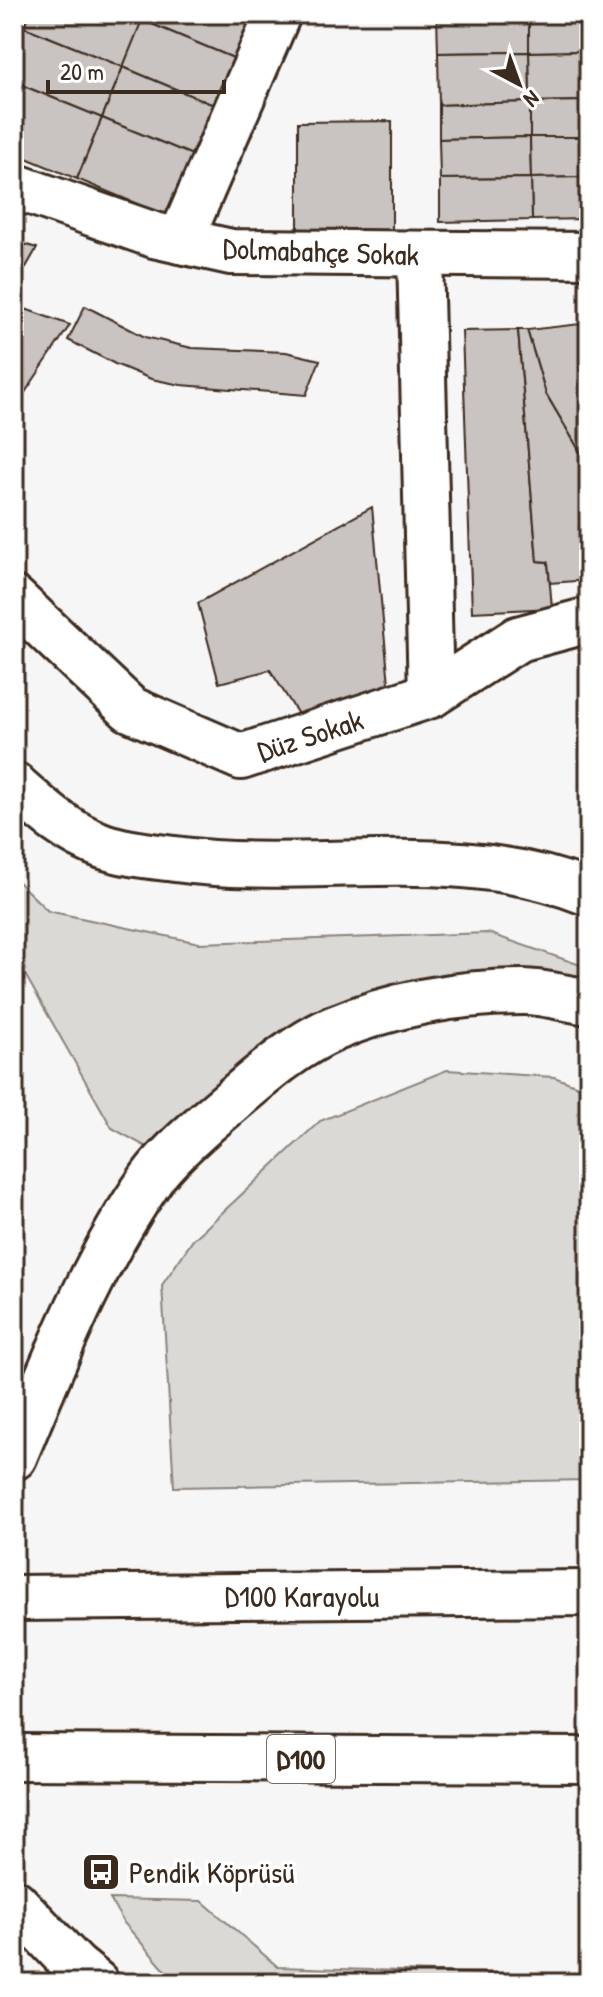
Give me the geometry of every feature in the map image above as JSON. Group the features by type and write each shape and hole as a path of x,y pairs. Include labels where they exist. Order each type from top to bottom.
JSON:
{"main road":[{"path":"180,241 278,14"},
{"name":"Dolmabahçe Sokak","path":"14,186 154,235 231,252 589,255"},
{"path":"420,255 431,695"},
{"name":"Düz Sokak","path":"14,599 130,709 241,757 431,695 518,639 589,620"},
{"path":"14,785 56,823 104,846 154,856 221,865 463,864 566,883 589,893"},
{"path":"14,1457 71,1322 108,1246 153,1176 216,1113 280,1060 331,1030 401,1007 461,995 526,992 589,1002"},
{"path":"490,1595 589,1562"},
{"name":"D100 Karayolu","path":"14,1598 589,1593"},
{"name":"D100","path":"14,1757 589,1760"},
{"path":"14,1902 75,1966 96,1983"}],"shaded area":[{"path":"14,878 48,911 199,943 488,933 589,968 589,981 424,979 268,1044 150,1149 112,1128 14,955"},
{"path":"447,1070 554,1077 589,1090 589,1480 174,1487 162,1285 193,1240 320,1121"},
{"path":"110,1899 202,1901 278,1967 526,1975 545,1983 176,1983 124,1923"}],"building":[{"path":"29,14 145,14 123,67 24,27"},
{"path":"145,14 262,14 243,62 142,20"},
{"path":"529,14 529,52 438,53 437,15"},
{"path":"529,14 589,14 589,51 529,52"},
{"path":"142,20 243,62 223,109 123,67"},
{"path":"24,27 123,67 102,118 14,82 14,50"},
{"path":"589,51 589,101 530,102 529,52"},
{"path":"529,52 530,102 439,105 438,53"},
{"path":"123,67 223,109 202,159 102,118"},
{"path":"14,82 102,118 77,179 14,153"},
{"path":"589,101 589,137 530,137 530,102"},
{"path":"530,102 530,137 439,139 439,105"},
{"path":"102,118 202,159 176,220 77,179"},
{"path":"392,121 392,230 298,231 298,122"},
{"path":"530,137 531,178 440,179 439,139"},
{"path":"530,137 589,137 589,177 531,178"},
{"path":"589,177 589,219 532,220 531,178"},
{"path":"531,178 532,220 440,222 440,179"},
{"path":"14,241 37,248 14,288"},
{"path":"14,305 70,325 14,409"},
{"path":"85,306 145,337 192,348 286,352 320,360 306,395 181,385 151,379 68,340"},
{"path":"589,323 589,467 546,394 527,330"},
{"path":"518,330 537,561 548,562 552,608 472,612 462,331"},
{"path":"518,330 527,330 546,394 589,467 589,580 550,583 548,562 537,561"},
{"path":"372,507 389,684 303,722 270,670 219,683 198,603"}],"place":[{"name":"Pendik Köprüsü","path":"101,1872"}]}
